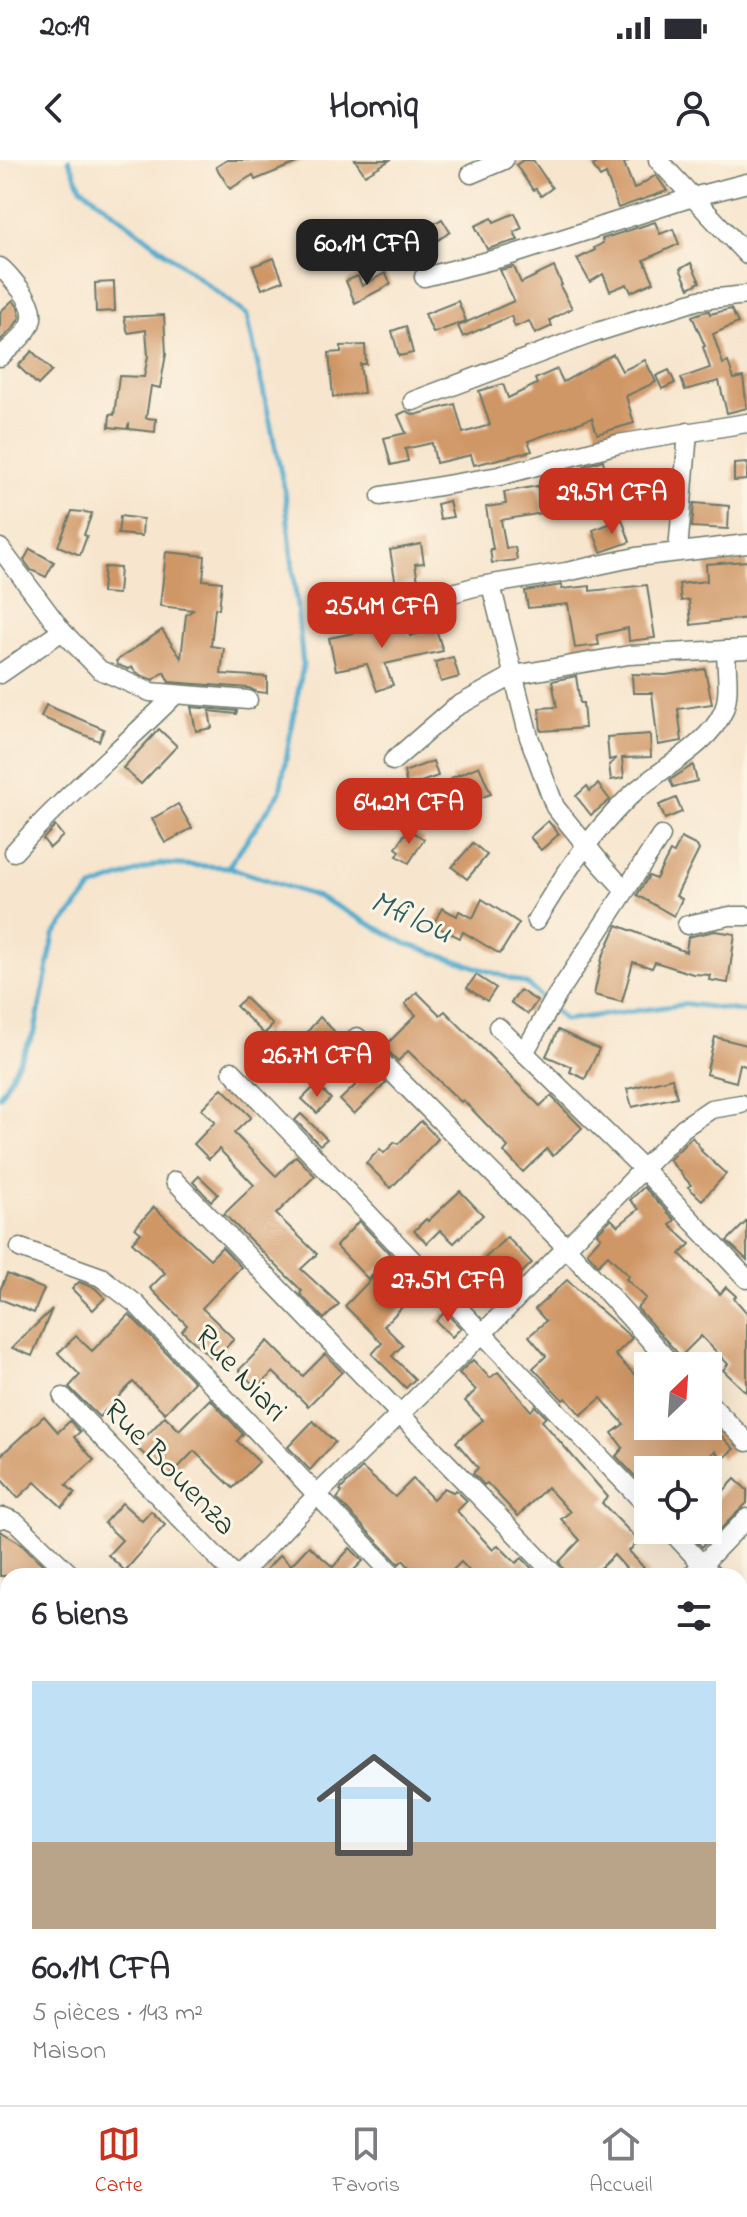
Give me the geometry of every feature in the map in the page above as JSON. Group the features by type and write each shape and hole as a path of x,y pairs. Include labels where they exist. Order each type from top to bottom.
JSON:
{"street":[{"path":"471,174 504,160"},
{"path":"658,160 747,255"},
{"path":"424,277 508,256 747,183"},
{"path":"0,267 32,304 33,318 26,332 0,357"},
{"path":"413,401 588,335 685,304 747,295"},
{"path":"381,496 499,476 618,444 747,423"},
{"path":"678,551 688,432"},
{"path":"357,620 491,585 678,551 747,544"},
{"path":"0,548 62,631 100,670 150,692 248,700"},
{"path":"491,585 529,737 555,807 624,889"},
{"path":"0,674 62,631"},
{"path":"393,761 454,708 514,675 629,655 747,649"},
{"path":"536,921 585,843 631,795 709,733 724,711 726,650"},
{"path":"14,852 53,809 112,758 175,695"},
{"path":"524,1053 624,889 661,836"},
{"path":"687,925 730,916 747,916"},
{"path":"498,1027 642,1168 747,1279"},
{"path":"357,1037 566,1247 660,1352"},
{"path":"232,1071 634,1492"},
{"path":"245,1568 484,1332 683,1128 711,1109 745,1106"},
{"path":"175,1181 548,1568"},
{"name":"Rue Niari","path":"20,1248 101,1277 136,1304 386,1568"},
{"name":"Rue Bouenza","path":"63,1397 229,1568"},
{"path":"722,1416 747,1442"},
{"path":"705,1568 747,1518"},
{"path":"8,1520 63,1568"},
{"path":"681,1544 699,1568"}],"building":[{"path":"227,160 304,160 255,180 253,175 230,189 216,167"},
{"path":"355,160 390,160 365,175"},
{"path":"523,160 533,160 552,188 541,196 536,189 533,190 516,165"},
{"path":"600,160 630,160 624,163 634,189 656,175 667,191 618,208 606,174 600,177 593,166"},
{"path":"515,213 522,228 514,232 518,240 487,249 475,226"},
{"path":"442,219 450,232 438,240 429,227"},
{"path":"655,222 660,234 673,229 679,244 644,260 654,282 631,292 627,284 610,291 603,274 590,282 577,259 595,250 603,243 602,239"},
{"path":"274,258 283,281 262,289 253,266"},
{"path":"691,263 700,282 689,288 680,269"},
{"path":"514,267 521,283 554,267 572,308 550,320 552,326 535,334 529,321 515,327 511,316 463,337 458,326 514,301 500,270"},
{"path":"385,273 391,284 355,303 346,281 358,276 362,286"},
{"path":"114,282 115,311 96,312 95,283"},
{"path":"13,300 20,317 0,341 0,312"},
{"path":"458,301 466,321 433,333 425,314"},
{"path":"731,309 738,323 713,334 723,364 728,362 734,379 743,377 747,408 727,413 719,381 685,390 681,378 710,368 705,346 692,316"},
{"path":"164,315 166,354 160,388 151,386 146,418 156,419 155,432 129,429 129,423 127,429 109,427 110,414 114,415 119,376 144,377 148,356 146,330 128,333 124,317"},
{"path":"406,326 413,353 399,356 392,331"},
{"path":"365,345 366,364 360,364 364,393 333,397 329,353 341,352 341,346"},
{"path":"32,351 52,371 38,385 18,366"},
{"path":"613,354 622,371 645,360 656,382 626,396 634,423 597,434 592,418 528,441 532,451 474,465 471,455 436,463 432,443 405,449 408,461 391,465 384,438 406,433 398,415 406,411 415,415 455,404 463,433 490,425 479,391 503,384 508,398 537,384 535,379 557,369 563,382"},
{"path":"669,370 675,383 662,389 656,376"},
{"path":"603,460 611,498 591,502 584,466"},
{"path":"747,463 747,480 734,481 734,464"},
{"path":"538,486 543,513 501,520 506,548 515,547 517,560 492,563 490,549 493,549 486,507 506,504 504,492"},
{"path":"449,501 453,517 440,519 437,504"},
{"path":"694,503 729,506 728,529 692,527"},
{"path":"72,511 92,513 80,555 58,546"},
{"path":"120,516 143,519 142,536 118,534"},
{"path":"622,519 630,542 601,552 593,530"},
{"path":"421,544 424,563 415,564 418,581 396,585 390,550"},
{"path":"30,549 54,562 46,577 31,570 24,560"},
{"path":"166,552 205,556 203,580 222,582 219,609 215,608 211,646 224,648 221,674 267,677 267,693 249,688 169,682 164,672 153,680 136,673 132,667 128,669 118,665 116,661 162,630 181,658 186,615 193,610 160,606"},
{"path":"747,561 747,618 691,625 689,600 681,601 679,584 707,581 706,564"},
{"path":"104,567 120,568 118,594 102,593"},
{"path":"562,585 562,589 590,586 590,591 647,585 655,638 629,641 628,628 597,635 599,645 575,648 568,604 528,608 525,591"},
{"path":"407,622 410,636 436,629 443,651 385,664 393,685 377,691 367,664 336,670 329,638"},
{"path":"453,657 459,677 441,682 435,662"},
{"path":"705,669 712,704 678,709 682,741 658,745 652,693 633,693 632,674 666,675"},
{"path":"576,676 585,728 541,731 539,708 557,707 552,681"},
{"path":"46,705 104,729 99,741 41,717"},
{"path":"191,707 237,711 236,714 209,711 212,728 196,731"},
{"path":"159,729 177,746 141,784 123,768"},
{"path":"650,734 651,757 622,758 624,778 611,780 609,765 617,758 609,760 607,737"},
{"path":"433,761 438,776 407,787 404,772"},
{"path":"693,765 697,781 673,787 670,780"},
{"path":"479,766 491,794 462,805 451,778"},
{"path":"598,784 610,800 591,815 576,796 587,786 590,791"},
{"path":"676,798 682,812 665,819 659,805"},
{"path":"178,804 192,828 165,843 152,819"},
{"path":"548,821 559,834 541,850 530,837"},
{"path":"55,826 63,836 50,848 43,839"},
{"path":"408,829 424,839 409,863 397,856 400,851 396,848"},
{"path":"681,838 699,850 676,896 682,899 674,916 637,895 649,876 656,879"},
{"path":"473,843 487,855 467,879 452,867"},
{"path":"482,899 519,923 500,954 463,932 460,938 433,925 442,908 457,916 459,911 473,918"},
{"path":"617,925 686,952 688,937 715,931 735,934 728,983 709,980 710,975 693,974 655,962 652,968 633,962 622,1002 594,995 602,958"},
{"path":"476,975 496,988 487,1001 467,988"},
{"path":"520,990 537,1001 528,1014 511,1003"},
{"path":"417,992 440,1015 445,1011 540,1106 551,1096 582,1128 553,1156 547,1149 523,1172 504,1152 508,1147 463,1100 461,1102 408,1051 398,1061 384,1047 416,1015 405,1004"},
{"path":"245,998 273,1025 264,1034 236,1006"},
{"path":"320,1017 340,1037 310,1062 305,1058 281,1082 254,1055 275,1034 292,1050"},
{"path":"558,1030 599,1049 585,1079 570,1072 572,1067 546,1056"},
{"path":"715,1037 747,1045 747,1067 740,1064 736,1082 706,1074"},
{"path":"372,1069 386,1083 354,1114 340,1100"},
{"path":"672,1078 677,1097 632,1107 627,1089"},
{"path":"317,1084 331,1099 317,1113 302,1099"},
{"path":"222,1088 251,1117 234,1133 276,1176 296,1156 315,1176 276,1214 317,1254 301,1269 339,1304 324,1319 300,1294 302,1291 224,1214 254,1185 219,1149 209,1159 194,1144 215,1122 201,1109"},
{"path":"301,1114 327,1139 320,1145 295,1120"},
{"path":"421,1121 438,1139 391,1188 366,1163 380,1149 384,1153 395,1142 398,1144"},
{"path":"692,1137 701,1151 726,1174 702,1200 688,1187 691,1185 669,1160"},
{"path":"199,1176 218,1194 211,1201 193,1182"},
{"path":"644,1187 675,1220 670,1225 690,1244 680,1254 720,1294 726,1287 747,1313 747,1393 723,1370 728,1364 722,1358 722,1352 716,1352 701,1336 685,1352 677,1352 637,1308 646,1298 626,1279 629,1276 608,1255 598,1265 587,1252 601,1237 597,1233 611,1219 618,1226 639,1209 630,1200"},
{"path":"460,1191 483,1215 454,1243 440,1230 427,1243 414,1231"},
{"path":"154,1207 210,1259 222,1247 241,1267 202,1308 234,1339 214,1360 182,1331 187,1325 150,1288 165,1273 132,1242 141,1233 135,1228"},
{"path":"359,1221 391,1255 368,1279 336,1246"},
{"path":"747,1221 747,1260 727,1241"},
{"path":"507,1237 532,1263 510,1284 485,1258"},
{"path":"377,1273 406,1303 384,1326 403,1345 392,1356 415,1379 406,1388 372,1354 382,1343 345,1306"},
{"path":"7,1274 44,1289 34,1313 0,1299 0,1290"},
{"path":"567,1280 632,1338 615,1355 634,1374 634,1440 722,1440 722,1436 734,1449 722,1459 715,1451 710,1456 634,1456 634,1475 616,1456 623,1448 612,1433 624,1424 601,1398 581,1415 533,1368 546,1356 529,1336 546,1321 535,1309"},
{"path":"79,1282 95,1288 105,1298 93,1310 72,1289"},
{"path":"52,1309 32,1356 12,1348"},
{"path":"445,1312 461,1328 452,1337 436,1321"},
{"path":"129,1314 194,1382 165,1413 133,1382 99,1417 69,1387 80,1375 58,1353 76,1336 92,1351"},
{"path":"268,1341 303,1376 325,1354 342,1372 308,1406 273,1372 257,1388 239,1370"},
{"path":"473,1360 490,1378 498,1372 531,1411 535,1406 546,1417 542,1421 608,1497 602,1503 634,1536 636,1544 629,1551 644,1568 626,1568 614,1555 600,1568 563,1568 559,1562 580,1540 561,1519 570,1512 547,1487 518,1516 487,1483 484,1485 473,1473 478,1468 456,1442 483,1420 465,1401 476,1390 459,1373"},
{"path":"210,1399 243,1434 237,1441 259,1462 233,1488 194,1451 169,1477 136,1447 165,1416 179,1430"},
{"path":"44,1416 58,1432 70,1421 80,1432 74,1437 94,1460 66,1485 75,1493 62,1507 35,1482 18,1498 0,1478 0,1456"},
{"path":"313,1421 335,1442 310,1470 288,1447"},
{"path":"362,1468 395,1497 413,1479 433,1499 444,1488 453,1492 456,1490 467,1501 457,1511 493,1550 498,1545 516,1563 522,1558 531,1568 467,1568 461,1562 455,1568 410,1568 403,1560 399,1564 337,1499 342,1492 340,1490"},
{"path":"735,1479 747,1490 747,1503 722,1527 722,1493"},
{"path":"122,1503 142,1521 151,1511 165,1525 128,1568 122,1568 108,1555 122,1540 104,1523"},
{"path":"0,1531 22,1544 42,1564 39,1568 0,1568"},
{"path":"309,1546 333,1567 350,1548 363,1561 356,1568 268,1568 280,1555 291,1565"}],"waterway":[{"path":"69,160 81,187 247,315 285,492 303,665 280,792 228,867"},
{"name":"Mfilou","path":"0,1096 35,1031 54,935 92,888 158,864 228,867 321,898 407,944 527,984 547,1003"},
{"name":"Mfilou","path":"554,1010 564,1020 688,1004 747,1012"}]}
